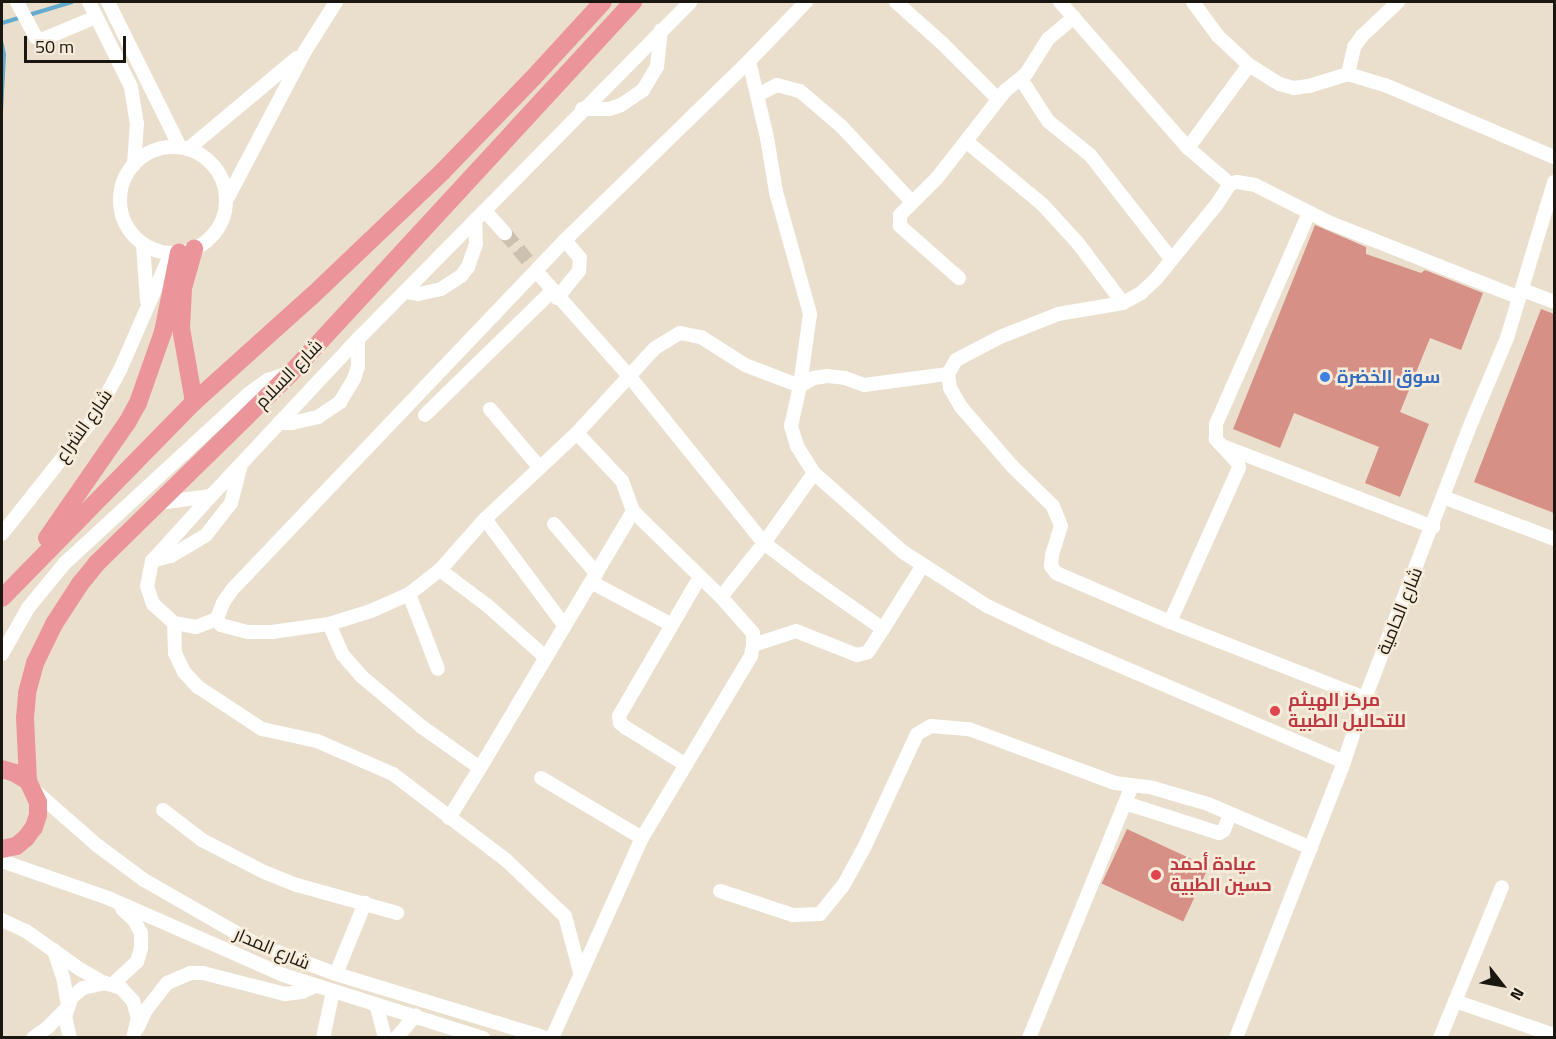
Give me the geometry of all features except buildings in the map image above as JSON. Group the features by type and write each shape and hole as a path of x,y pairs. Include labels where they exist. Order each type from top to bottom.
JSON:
{"main road":[{"path":"2,598 30,566 194,402 313,295 443,171 603,2"},
{"name":"شارع السلام","path":"2,849 16,846 34,827 38,808 31,785 25,718 27,693 34,663 80,584 96,564 291,373 633,2"},
{"path":"181,252 183,288 181,328 194,402"},
{"path":"30,566 138,403 163,332 181,252"},
{"path":"2,769 15,773 31,785"}],"street":[{"path":"17,2 36,37 47,40 96,17"},
{"path":"89,2 131,87 137,123 134,165"},
{"path":"226,199 305,51 336,2"},
{"path":"218,619 196,627 174,623 158,612 149,595 147,576 152,561 358,339 582,109 690,2"},
{"path":"800,386 745,365 701,337 680,333 655,348 577,433 485,519 440,570 409,594 329,624 272,632 248,632 221,625 218,619 223,603 232,590 565,240 749,62 806,2"},
{"path":"896,2 935,36 998,99"},
{"path":"1060,2 1188,148 1230,184 1255,185 1309,213 1521,294 1554,302"},
{"path":"1193,2 1218,36 1250,65 1280,84 1294,88 1321,84 1348,74 1385,85 1554,156"},
{"path":"1348,74 1354,47 1362,36 1398,2"},
{"path":"110,5 184,148"},
{"path":"959,278 900,226 900,215 938,178 998,99 1021,79 1048,39 1074,17"},
{"path":"582,109 609,109 633,99 643,90 657,68 661,30"},
{"path":"184,148 305,51"},
{"path":"749,62 758,95 776,192 810,314 800,386 791,426 797,446 814,473 884,536 923,565 987,606 1055,638 1344,762"},
{"path":"1188,148 1250,65"},
{"path":"1021,79 1048,121 1090,155 1172,260"},
{"path":"758,95 777,85 800,91 841,126 912,202"},
{"path":"967,142 1042,204 1077,242 1123,303"},
{"path":"143,244 181,252 205,243 218,229 225,211 224,182 216,167 203,156 184,148 159,148 134,165 123,182 120,201 124,221 143,244 147,306"},
{"name":"شارع الحامية","path":"1236,1038 1344,762 1365,698 1507,338 1554,182"},
{"path":"1230,184 1172,260 1141,293 1123,303 1058,314 1000,337 956,360 948,374 950,388 961,407 1012,466 1053,506 1061,526 1052,555 1052,566 1056,573 1170,622 1365,698"},
{"path":"1170,622 1239,468 1238,463 1216,438 1216,424 1309,213"},
{"path":"480,216 505,233"},
{"path":"406,292 429,293 441,289 461,276 468,267 477,244 480,216"},
{"path":"425,414 579,271 580,258 565,240"},
{"name":"شارع الشراع","path":"2,534 94,418 120,370 147,306 181,252"},
{"path":"537,272 630,377 764,543 883,629"},
{"path":"279,423 299,423 318,417 340,402 356,373 358,339"},
{"path":"2,654 28,608 65,563 247,395 268,380 291,373"},
{"path":"800,386 814,378 827,376 864,385 948,374"},
{"path":"490,409 540,468"},
{"path":"552,1038 642,837 751,656 753,645 753,633 721,597 633,511 622,482 577,433"},
{"path":"1221,445 1433,527"},
{"path":"152,561 171,556 190,547 213,528 231,503 241,464"},
{"path":"721,597 764,543 814,473"},
{"path":"159,503 211,496"},
{"path":"1443,497 1554,539"},
{"path":"449,818 633,511"},
{"path":"485,519 564,625"},
{"path":"554,524 593,578 670,624"},
{"path":"753,645 796,631 857,655 868,652 923,565"},
{"path":"440,570 488,606 545,657"},
{"path":"686,765 620,723 619,716 670,624 700,577"},
{"path":"409,594 438,669"},
{"path":"174,623 175,653 184,672 198,687 262,729 307,738 378,766 414,789 507,861 565,916 580,972"},
{"path":"329,624 343,655 361,676 422,728 480,768"},
{"path":"720,891 793,915 820,914 843,886 865,846 917,734 931,726 969,729 1115,783 1153,788 1208,804 1311,848"},
{"path":"541,778 642,837"},
{"name":"شارع المدار","path":"31,785 98,846 185,906 254,943 336,974 547,1038"},
{"path":"1029,1038 1132,786"},
{"path":"1125,803 1219,833 1224,830 1230,814"},
{"path":"163,810 202,840 264,872 330,895 397,913"},
{"name":"شارع المدار","path":"2,861 108,898 255,964 315,986 416,1015 483,1038"},
{"path":"1440,1038 1502,887"},
{"path":"33,1038 48,1028 83,988 109,983 137,962 141,948 141,933 134,920 108,898"},
{"path":"336,974 365,903"},
{"path":"2,920 26,931 128,994 137,1009 136,1032"},
{"path":"54,950 63,977 67,1007 65,1025 70,1038"},
{"path":"136,1032 146,1010 167,983 190,973 203,973 285,993 302,992 315,986"},
{"path":"323,1038 333,991"},
{"path":"1455,1001 1547,1034"},
{"path":"376,1004 385,1038"},
{"path":"396,1038 416,1015"}],"water":[{"path":"2,36 6,54 2,131"}],"waterway":[{"path":"2,23 72,2"}],"tunnel":[{"path":"505,233 537,272"}],"place":[{"name":"سوق الخضرة","path":"1325,377"},
{"name":"مركز الهيثم للتحاليل الطبية","path":"1275,711"},
{"name":"عيادة أحمد حسين الطبية","path":"1156,875"}]}
